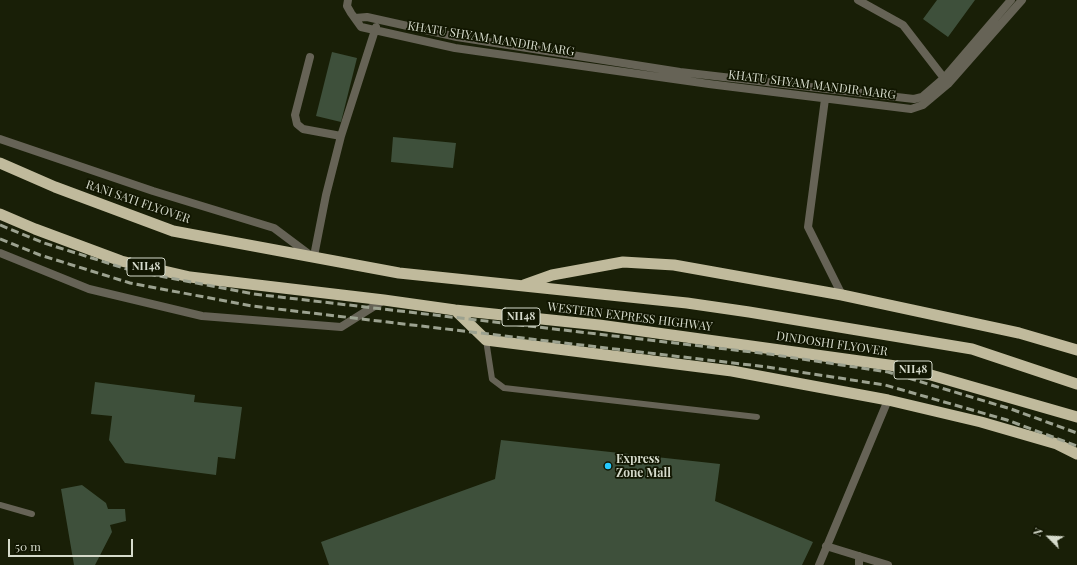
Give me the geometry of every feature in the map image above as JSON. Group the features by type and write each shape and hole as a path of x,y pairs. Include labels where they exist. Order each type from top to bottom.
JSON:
{"highway":[{"name":"RANI SATI FLYOVER","path":"0,163 55,186 173,231 312,256"},
{"name":"WESTERN EXPRESS HIGHWAY","path":"0,214 35,229 121,260 190,277 455,310 599,325 744,344"},
{"name":"WESTERN EXPRESS HIGHWAY","path":"312,256 399,273 688,303 749,312"},
{"path":"520,286 552,274 623,262 674,265 842,296 1019,333 1077,350"},
{"path":"455,310 486,340 732,371 888,400 981,422 1057,444 1077,454"},
{"name":"DINDOSHI FLYOVER","path":"749,312 972,349 1077,384"},
{"name":"DINDOSHI FLYOVER","path":"744,344 903,367 1077,416"}],"street":[{"path":"348,0 347,6 355,18"},
{"path":"858,0 903,25 946,81"},
{"name":"KHATU SHYAM MANDIR MARG","path":"1011,0 946,81 922,97 914,99 804,87 709,80 455,48 374,31 361,27 355,18 367,17 457,37 709,80 803,96 911,109 923,105 946,81 1022,0"},
{"path":"0,139 154,192 274,228 312,256 341,136 378,19"},
{"path":"455,48 457,37"},
{"path":"310,57 296,115 297,124 304,129 341,136"},
{"path":"803,96 804,87"},
{"path":"825,99 808,227 842,296"},
{"path":"0,253 89,289 202,316 341,327 384,300"},
{"path":"819,565 888,400"},
{"path":"826,546 888,565"},
{"path":"859,556 859,565"}],"lane":[{"path":"486,340 492,379 504,388 757,417"},
{"path":"0,506 32,514"}],"building":[{"path":"937,0 975,0 948,37 923,19"},
{"path":"332,52 357,58 341,122 316,116"},
{"path":"393,137 456,143 453,168 391,162"},
{"path":"95,382 195,395 194,402 242,407 235,459 218,457 216,475 125,463 109,440 112,416 91,414"},
{"path":"501,440 720,464 715,501 813,542 802,565 329,565 321,542 495,479"},
{"path":"82,485 106,503 108,509 125,509 126,521 110,525 112,532 95,565 74,565 61,489"}],"railway":[{"path":"0,225 44,243 133,271 254,294 769,354 888,372 1011,409 1077,433"},
{"path":"0,239 40,255 130,283 252,306 767,367 885,385 1007,420 1077,446"}],"place":[{"name":"Express Zone Mall","path":"608,466"}]}
